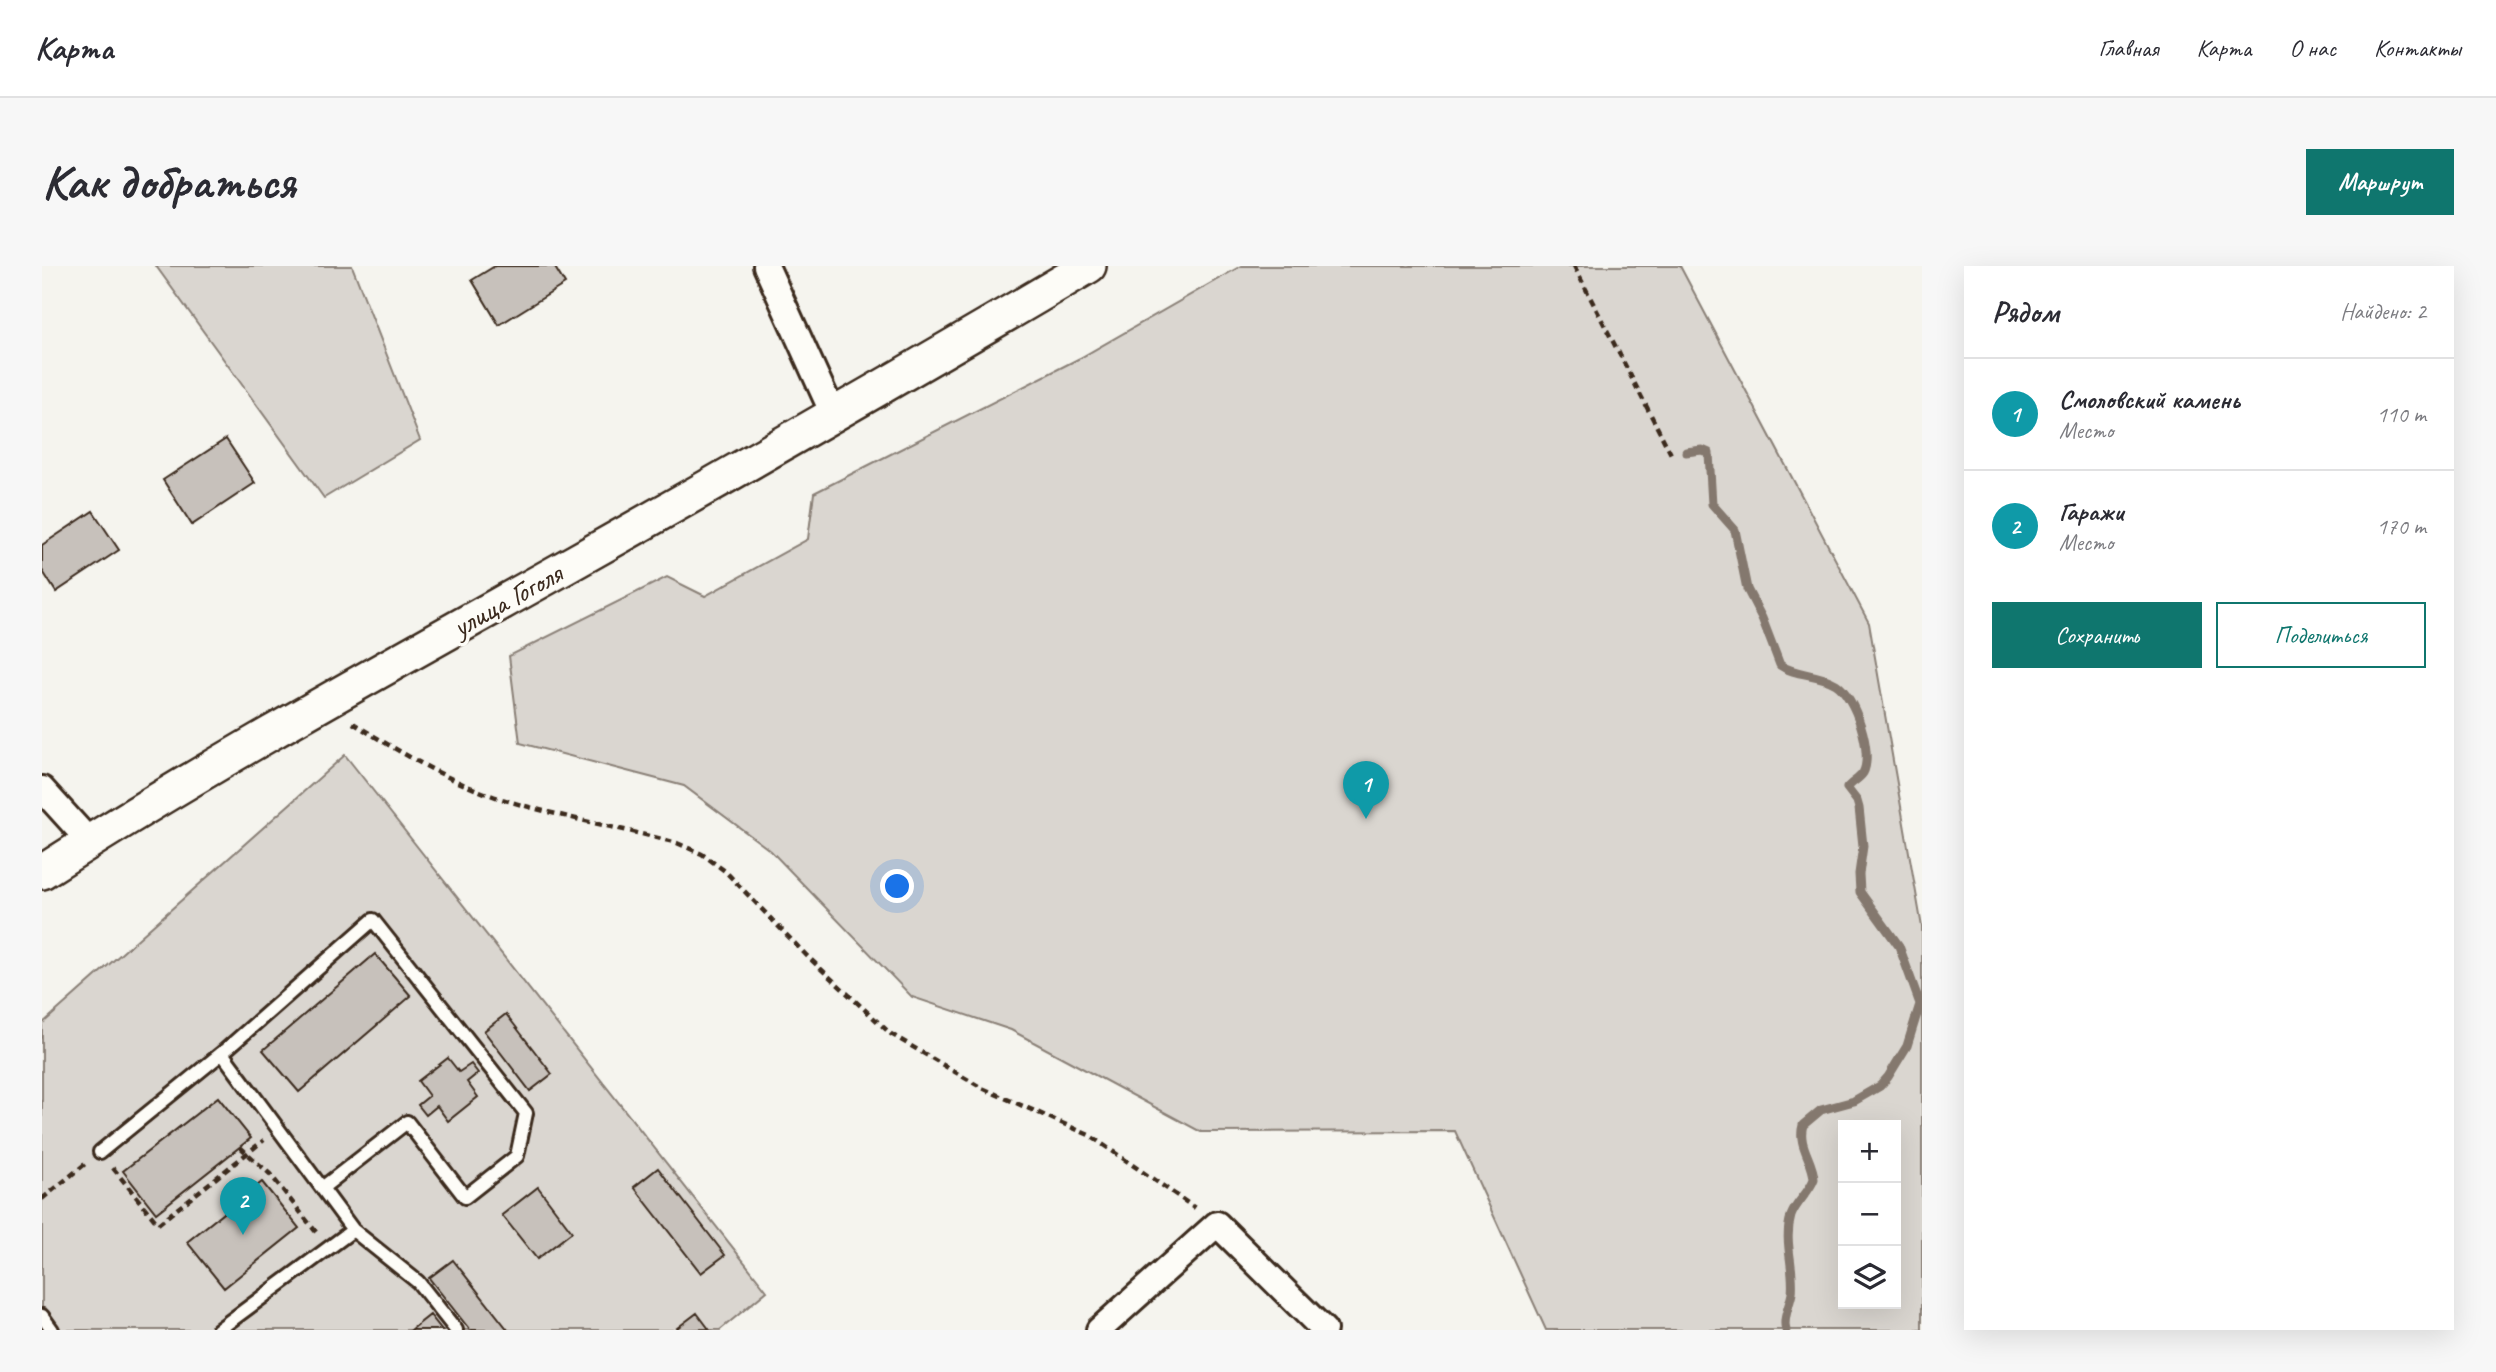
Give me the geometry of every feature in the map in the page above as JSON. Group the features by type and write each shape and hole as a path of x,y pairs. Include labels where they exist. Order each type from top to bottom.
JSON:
{"main road":[{"name":"улица Гоголя","path":"42,873 322,704 834,416 1089,266"}],"street":[{"path":"766,266 834,416"},
{"path":"42,789 90,842"},
{"path":"1099,1330 1217,1224 1324,1330"}],"lane":[{"path":"100,1152 222,1053 373,920 526,1113 517,1156 465,1197 407,1122 322,1188"},
{"path":"222,1053 353,1230 418,1282 456,1330"},
{"path":"218,1330 353,1230"},
{"path":"42,1316 52,1330"}],"path":[{"path":"1574,266 1671,454"},
{"path":"322,704 390,747 448,777 505,800 664,839 702,854 724,871 807,956 891,1034 982,1088 1089,1135 1217,1224"},
{"path":"42,1199 100,1152 158,1224 279,1129"},
{"path":"240,1147 270,1174 328,1248"}],"shaded area":[{"path":"156,266 352,266 420,440 324,498"},
{"path":"1241,266 1680,266 1869,623 1922,927 1922,1330 1546,1330 1455,1131 1201,1132 1011,1030 912,997 771,851 684,786 520,743 509,656 667,577 705,596 808,539 814,493 1080,358"},
{"path":"345,755 767,1291 720,1330 42,1330 42,1024"}],"building":[{"path":"495,266 554,266 565,284 499,325 472,280"},
{"path":"226,439 255,483 192,525 163,480"},
{"path":"93,511 119,550 56,592 42,570 42,545"},
{"path":"375,954 411,996 299,1092 263,1050"},
{"path":"506,1014 552,1074 530,1091 484,1031"},
{"path":"448,1058 459,1072 471,1064 478,1073 467,1082 478,1097 448,1121 437,1106 426,1115 418,1105 429,1096 418,1081"},
{"path":"218,1097 251,1138 156,1213 123,1171"},
{"path":"658,1168 725,1255 701,1273 634,1187"},
{"path":"262,1182 299,1228 224,1288 187,1242"},
{"path":"538,1187 572,1232 537,1259 502,1215"},
{"path":"453,1260 508,1330 470,1330 429,1278"},
{"path":"697,1313 709,1329 677,1328"},
{"path":"430,1315 442,1330 411,1330"}],"waterway":[{"path":"1686,452 1702,450 1709,453 1712,504 1735,530 1747,589 1762,618 1780,665 1836,684 1843,690 1856,712 1864,739 1866,764 1863,773 1847,788 1859,808 1863,846 1859,874 1860,892 1899,946 1920,1004 1907,1046 1880,1086 1854,1101 1821,1110 1803,1125 1802,1139 1814,1179 1793,1211 1789,1226 1792,1293 1786,1330"}],"place":[{"name":"Смоловский камень","path":"1366,819"},
{"name":"Гаражи","path":"243,1235"}]}
